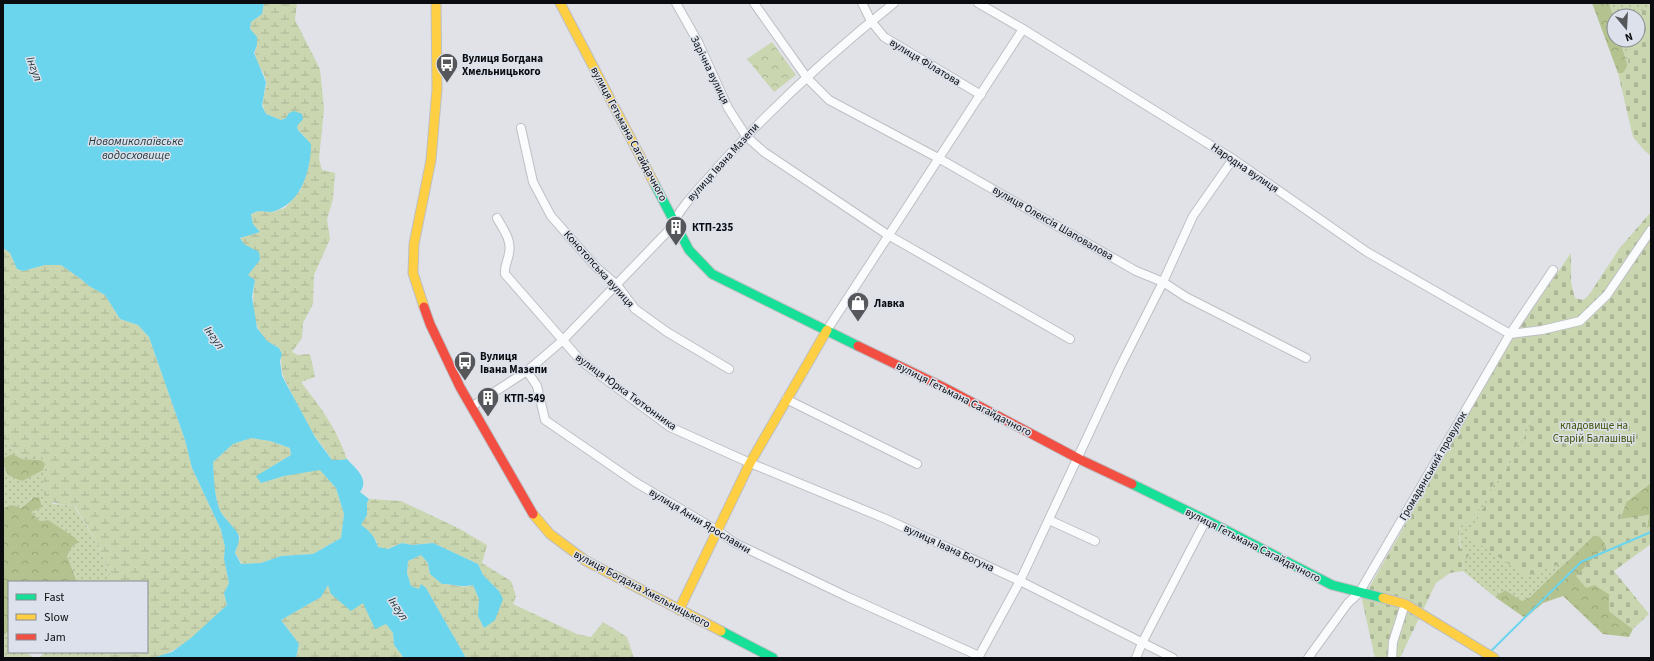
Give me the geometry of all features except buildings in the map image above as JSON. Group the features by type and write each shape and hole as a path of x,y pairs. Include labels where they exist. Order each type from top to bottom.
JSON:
{"street":[{"name":"вулиця Богдана Хмельницького","path":"436,3 437,89 431,160 414,244 413,273 430,324 460,386 522,496 541,526 558,542 586,561 773,658"},
{"name":"вулиця Гетьмана Сагайдачного","path":"560,3 689,250 712,274 945,388 1079,459 1206,520 1332,585 1405,604 1494,658"},
{"name":"Зарічна вулиця","path":"676,3 698,42 728,108 746,136"},
{"name":"вулиця Олексія Шаповалова","path":"754,3 807,78 829,100 940,159 1136,271 1163,282 1186,297 1306,358"},
{"name":"вулиця Філатова","path":"862,3 871,21 884,37 981,95"},
{"name":"вулиця Івана Мазепи","path":"471,407 527,371 562,341 617,286 670,229 681,208 746,136 807,78 871,21 894,3"},
{"name":"Народна вулиця","path":"978,3 1023,29 1233,159 1367,252 1510,334"},
{"path":"679,610 750,463 786,399 827,330 888,235 940,159 1023,29"},
{"name":"Конотопська вулиця","path":"522,128 533,182 551,216 596,267 617,286 635,309 667,332 729,369"},
{"path":"746,136 764,152 888,235 1070,339"},
{"path":"978,657 1020,581 1050,520 1120,367 1163,282 1192,216 1233,159"},
{"name":"вулиця Юрка Тютюнника","path":"497,218 510,244 509,253 504,268 505,274 581,361 670,427 720,449"},
{"path":"1510,334 1542,330 1580,320 1607,295 1651,230"},
{"name":"Громадянський провулок","path":"1308,658 1348,603 1359,593 1510,334 1553,270"},
{"name":"вулиця Анни Ярославни","path":"527,371 537,386 545,420 635,482 718,531 735,543 848,598 978,657"},
{"path":"786,399 917,464"},
{"name":"вулиця Івана Богуна","path":"720,449 750,463 886,519 1020,581 1172,658"},
{"path":"1050,520 1095,541"},
{"path":"1136,658 1142,643 1206,520"},
{"path":"1392,658 1393,642 1405,604"}],"green space":[{"path":"264,3 297,3 295,20 320,69 324,109 319,159 322,170 335,173 333,199 327,219 330,239 314,275 313,304 303,323 302,338 292,352 298,355 310,354 315,377 301,382 333,427 347,459 332,460 314,435 284,378 280,349 267,341 258,328 255,320 253,304 255,280 247,275 260,260 243,244 240,238 260,232 253,224 251,214 259,211 273,212 285,208 301,189 307,170 305,137 298,130 297,126 286,118 281,120 266,114 264,109 263,100 266,80 256,60 255,56 257,45 250,29 251,22 262,14"},
{"path":"1592,3 1609,3 1611,8 1606,8 1606,41"},
{"path":"1609,3 1651,4 1651,9 1646,10 1646,8 1611,8"},
{"path":"1651,9 1651,156 1633,137 1618,73 1623,73 1626,69 1628,61 1627,48 1646,48 1646,10"},
{"path":"772,42 796,75 774,92 747,59"},
{"path":"1609,48 1622,48 1628,67 1623,73 1618,73"},
{"path":"1622,48 1628,48 1630,55 1628,67"},
{"name":"кладовище на Старій Балашівці","path":"1651,212 1651,483 1626,502 1620,519 1649,515 1647,528 1651,526 1651,544 1614,571 1649,614 1633,629 1609,611 1609,594 1595,585 1586,588 1576,576 1606,545 1600,537 1594,535 1568,561 1527,576 1467,536 1499,481 1496,480 1473,518 1459,526 1460,548 1470,554 1462,564 1463,571 1450,573 1436,583 1400,658 1375,658 1362,600 1511,340 1571,253 1571,283 1575,298 1583,300 1589,295 1619,249","holes":["1538,413 1503,475 1531,418"]},
{"path":"3,248 10,253 17,269 23,271 45,265 61,265 89,286 105,295 120,319 138,325 149,337 185,440 192,468 221,530 225,547 224,559 229,583 224,593 227,605 193,637 184,644 164,655 148,659 107,658 109,653 148,653 148,581 113,581 99,546 75,506 59,504 45,497 42,486 49,467 42,457 24,457 3,441"},
{"path":"1539,413 1594,535 1530,597 1522,601 1505,590 1495,597 1463,571 1459,526 1473,518 1496,480 1502,482 1518,477 1502,475 1531,418"},
{"path":"251,438 270,441 290,448 291,455 257,476 261,483 284,476 320,469 336,488 344,514 341,538 313,554 281,556 261,563 242,564 235,553 240,537 219,510 214,488 213,462 233,444"},
{"path":"3,441 24,457 42,457 49,467 42,486 53,504 74,506 99,546 113,581 77,581 67,556 72,547 78,543 48,520 40,521 31,512 39,498 32,498 21,508 12,505 3,508 3,467 41,460 22,459 13,454 3,458"},
{"path":"13,454 22,459 41,460 45,464 43,470 22,481 8,475 5,467 3,467 3,458"},
{"path":"1651,483 1651,526 1647,528 1649,515 1620,520 1626,502"},
{"path":"39,497 42,507 31,512 40,521 48,520 79,542 72,547 67,556 77,581 8,581 8,632 3,635 3,508 12,505 21,508 33,498"},
{"path":"369,499 401,501 460,529 487,545 482,563 511,581 516,596 513,604 577,634 591,637 603,622 627,637 634,658 466,658 426,588 419,589 411,586 407,573 408,561 421,555 428,563 430,574 442,584 461,586 473,585 479,599 478,616 484,628 499,591 483,575 478,564 433,543 412,545 402,543 387,549 378,547 376,540 361,525 367,515 367,503"},
{"path":"1594,535 1601,537 1606,545 1595,585 1609,594 1609,611 1633,629 1629,637 1603,634 1563,596 1543,603 1525,618 1495,597 1505,590 1522,601 1530,597"},
{"path":"328,584 362,602 386,624 393,633 394,645 404,658 296,658 299,644 281,620 321,597"},
{"path":"8,632 8,653 27,653 35,658 3,658 3,635"},
{"path":"44,653 109,653 107,658 39,658"}],"water":[{"name":"Новомиколаївське водосховище","path":"3,3 264,3 262,14 251,22 250,29 257,37 257,45 254,53 266,82 262,106 266,114 281,120 286,118 289,113 294,111 302,114 303,119 297,126 298,130 311,144 311,154 307,174 303,184 292,200 284,207 275,211 259,211 251,214 253,224 260,232 240,238 244,244 259,252 260,260 248,275 255,280 252,297 257,328 267,341 279,348 282,354 280,361 282,376 315,437 332,460 347,459 360,474 363,487 360,492 369,499 367,503 367,515 361,525 372,534 378,547 388,549 402,543 412,545 433,543 478,564 483,575 499,591 503,599 495,620 484,628 478,616 479,599 473,585 461,586 442,584 430,574 428,563 421,555 408,561 407,573 411,586 419,589 421,584 426,588 466,658 404,658 394,645 393,633 386,624 375,629 363,603 351,611 331,594 328,585 321,597 281,620 299,644 296,658 152,658 172,652 191,638 227,605 224,593 229,583 224,559 225,547 221,530 192,468 185,440 149,337 138,325 120,319 105,295 89,286 61,265 45,265 23,271 17,269 10,253 3,248","holes":["251,438 270,441 290,448 291,455 256,476 261,483 284,476 320,470 336,488 344,514 341,538 313,554 281,556 261,563 241,564 235,553 239,542 239,535 221,512 217,502 214,485 213,462 233,444"]}],"waterway":[{"path":"1491,651 1581,562 1651,532"}],"traffic: fast":[{"path":"654,183 689,250 712,274 858,346"},
{"path":"1132,484 1206,520 1332,585 1383,598"},
{"path":"721,631 773,658"}],"traffic: slow":[{"path":"424,307 413,273 414,244 431,160 437,89 436,3"},
{"path":"560,3 654,183"},
{"path":"679,610 750,463 827,330"},
{"path":"533,514 550,534 586,561 721,631"},
{"path":"1383,598 1405,604 1494,658"}],"traffic: jam":[{"path":"424,307 430,324 460,387 533,514"},
{"path":"858,346 945,388 1079,459 1132,484"}],"place":[{"name":"Вулиця Богдана Хмельницького","path":"447,84"},
{"name":"КТП-235","path":"676,246"},
{"name":"Лавка","path":"858,322"},
{"name":"Вулиця Івана Мазепи","path":"465,382"},
{"name":"КТП-549","path":"488,418"}],"water label":[{"name":"Інгул","path":"34,69"},
{"name":"Інгул","path":"214,338"},
{"name":"Інгул","path":"398,609"}]}
